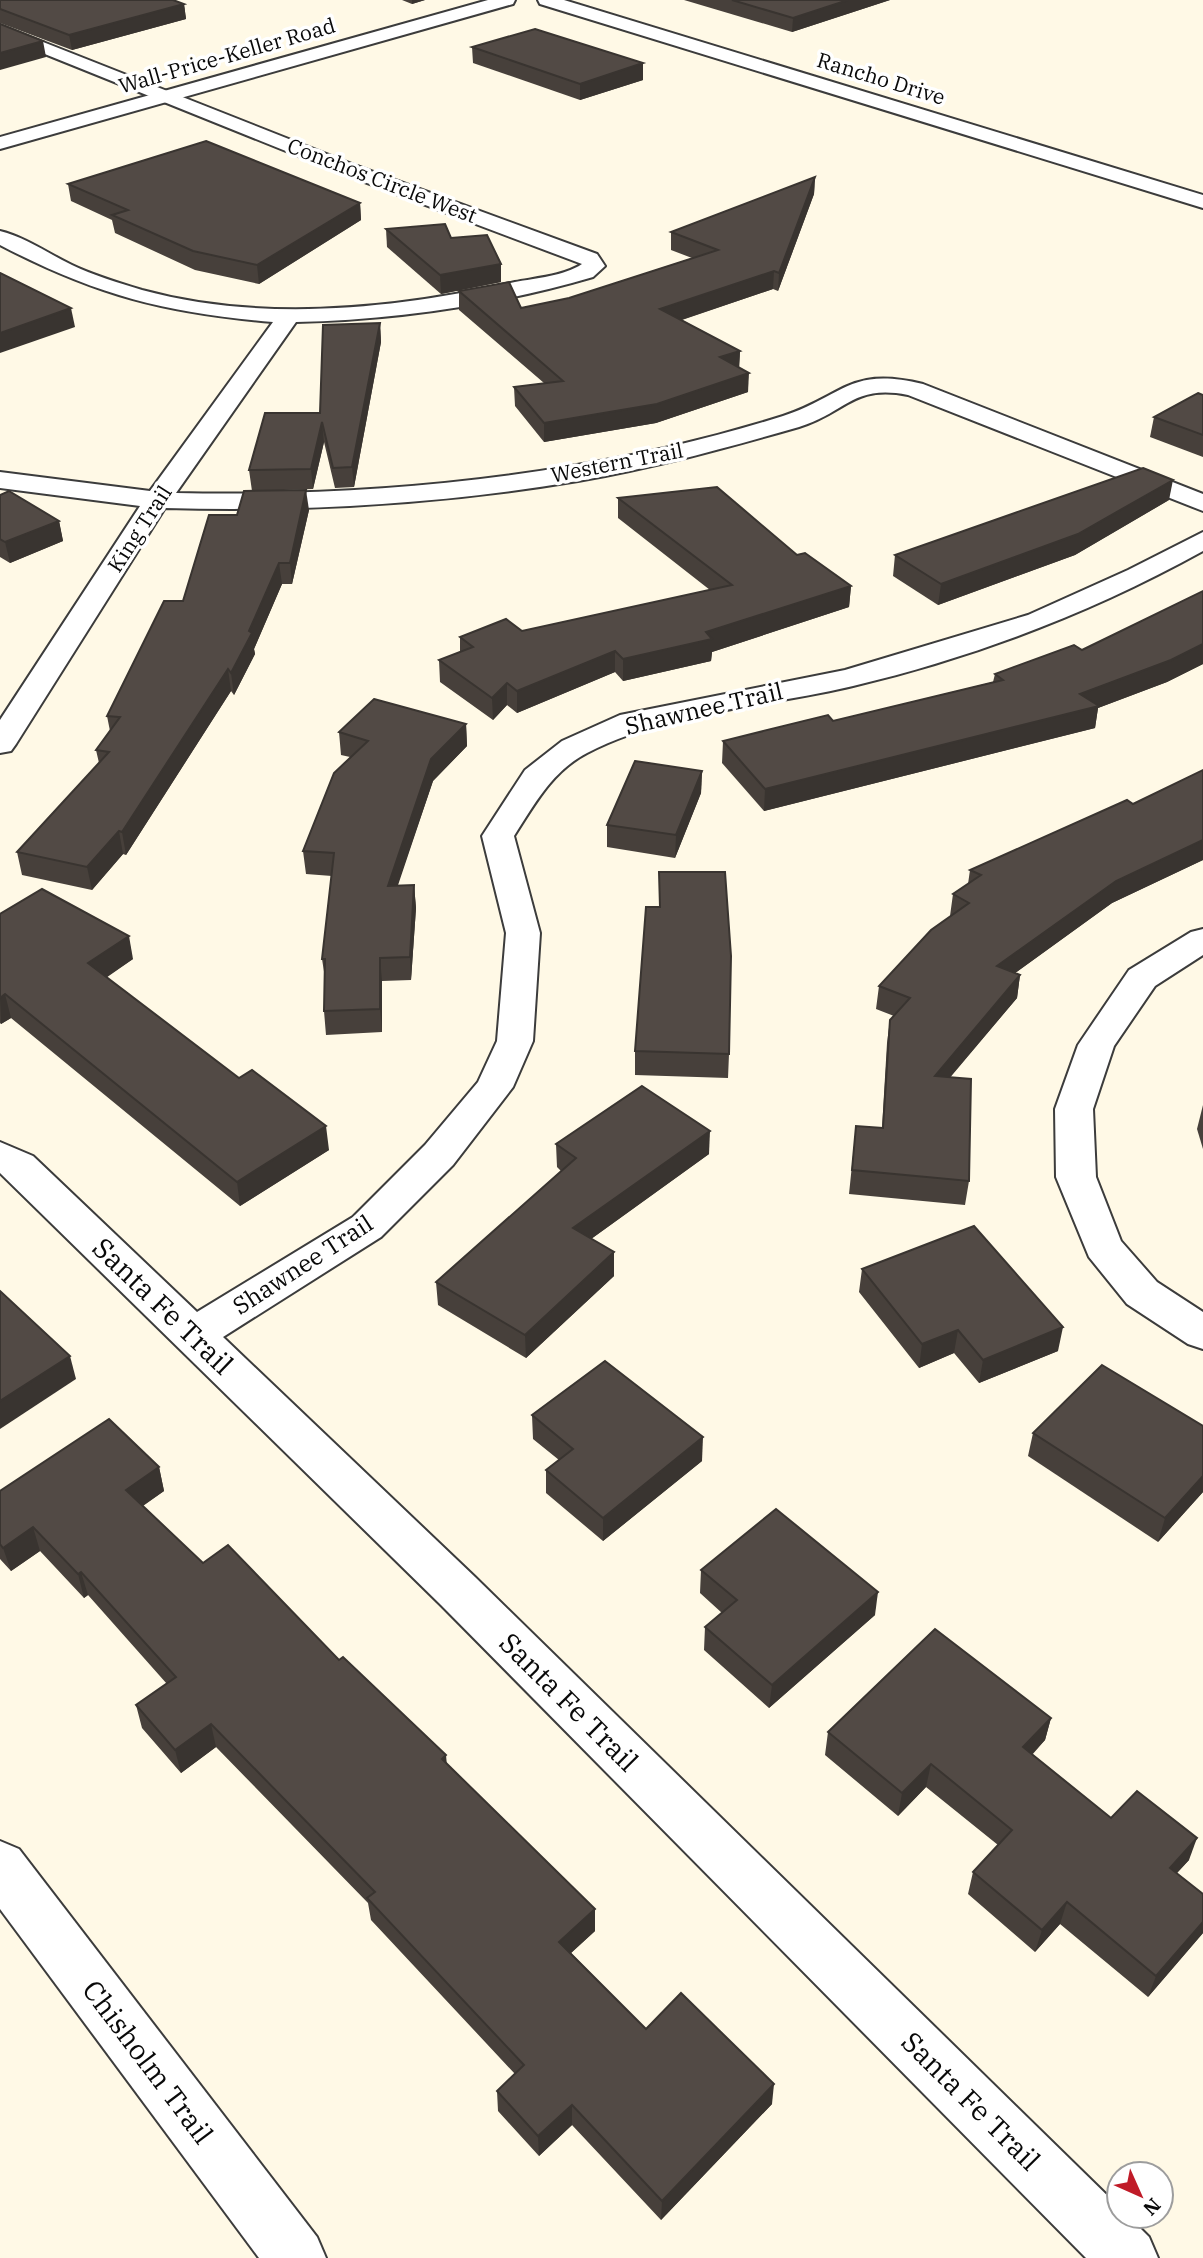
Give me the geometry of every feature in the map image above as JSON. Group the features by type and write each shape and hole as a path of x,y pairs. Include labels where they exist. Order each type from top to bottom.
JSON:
{"street":[{"name":"Wall-Price-Keller Road","path":"0,144 507,0"},
{"name":"Rancho Drive","path":"546,0 1203,202"},
{"name":"Conchos Circle West","path":"0,30 589,259 594,266 568,277 446,305 377,313 286,318"},
{"path":"0,237 81,276 145,299 220,314 286,318"},
{"name":"King Trail","path":"0,744 158,500 286,318"},
{"name":"Western Trail","path":"0,480 158,500 280,503 424,493 576,473 688,450 766,429 794,419 856,389 883,383 914,389 1203,503"},
{"name":"Shawnee Trail","path":"193,1335 367,1227 439,1155 495,1087 515,1041 523,933 498,836 536,777 573,748 631,722 850,678 1038,621 1138,576 1203,540"},
{"path":"1203,940 1142,978 1096,1045 1074,1109 1076,1177 1103,1247 1142,1293 1203,1333"},
{"name":"Santa Fe Trail","path":"0,1155 19,1166 458,1591 1128,2258"},
{"name":"Chisholm Trail","path":"0,1866 296,2258"}],"building":[{"path":"0,0 173,0 184,4 69,35 0,9"},
{"path":"732,0 848,0 793,18"},
{"path":"0,24 43,41 0,53"},
{"path":"535,29 643,63 580,84 472,47"},
{"path":"206,141 360,203 257,265 193,251 112,215 128,210 68,184"},
{"path":"815,177 779,273 774,271 660,309 740,351 720,357 749,373 657,404 544,423 514,387 563,381 459,291 509,282 521,308 569,298 718,250 671,232"},
{"path":"445,224 451,238 487,235 501,264 440,275 386,229"},
{"path":"0,273 71,308 0,333"},
{"path":"380,323 352,467 333,468 322,422 311,469 249,470 265,413 320,413 323,325"},
{"path":"1198,393 1203,395 1203,435 1154,417"},
{"path":"1143,468 1173,480 1078,534 941,584 895,555"},
{"path":"717,487 797,555 805,553 851,586 706,632 712,639 623,659 615,651 517,691 507,683 492,698 439,660 473,647 460,637 506,619 522,631 732,585 618,498"},
{"path":"306,490 290,563 279,563 249,631 252,633 231,673 228,669 122,832 119,831 87,867 17,852 109,752 96,750 120,717 107,716 164,601 183,601 209,515 237,515 244,491"},
{"path":"9,491 59,521 5,542 0,539 0,495"},
{"path":"1203,591 1203,644 1171,660 1080,694 1099,706 765,789 723,741 828,715 833,721 1003,680 995,674 1074,645 1082,650"},
{"path":"374,699 466,724 431,759 388,886 414,885 410,957 380,958 380,1009 324,1011 325,959 322,959 334,853 303,851 334,773 368,741 339,732"},
{"path":"635,761 702,771 676,835 607,825"},
{"path":"1203,770 1203,840 1116,881 997,966 1020,975 935,1076 971,1079 969,1181 852,1170 856,1126 883,1128 890,1020 910,998 879,986 931,930 969,903 953,894 981,875 970,870 1127,800 1133,804"},
{"path":"659,872 725,872 731,956 729,1054 635,1051 646,907 660,907"},
{"path":"42,889 129,936 88,963 239,1078 252,1070 326,1126 237,1182 5,994 0,998 0,914"},
{"path":"642,1086 710,1131 573,1228 614,1252 525,1335 436,1282 576,1158 556,1144"},
{"path":"974,1226 1063,1327 983,1360 958,1330 922,1344 862,1269"},
{"path":"0,1291 70,1356 0,1401"},
{"path":"605,1361 703,1437 603,1518 546,1470 573,1449 532,1415"},
{"path":"1102,1365 1203,1426 1203,1476 1165,1518 1033,1433"},
{"path":"109,1419 159,1467 126,1490 203,1563 228,1545 339,1660 343,1657 446,1755 442,1759 595,1909 559,1942 646,2029 681,1993 774,2084 662,2201 572,2105 538,2136 497,2091 524,2065 367,1898 375,1892 211,1724 175,1750 136,1705 176,1677 81,1572 78,1574 33,1527 3,1548 0,1544 0,1491"},
{"path":"776,1509 878,1592 772,1685 705,1627 737,1600 701,1570"},
{"path":"935,1629 1051,1718 1023,1747 1111,1818 1137,1791 1197,1838 1170,1868 1203,1894 1203,1922 1156,1976 1067,1902 1042,1930 973,1872 1012,1830 931,1764 902,1793 828,1732"}]}
